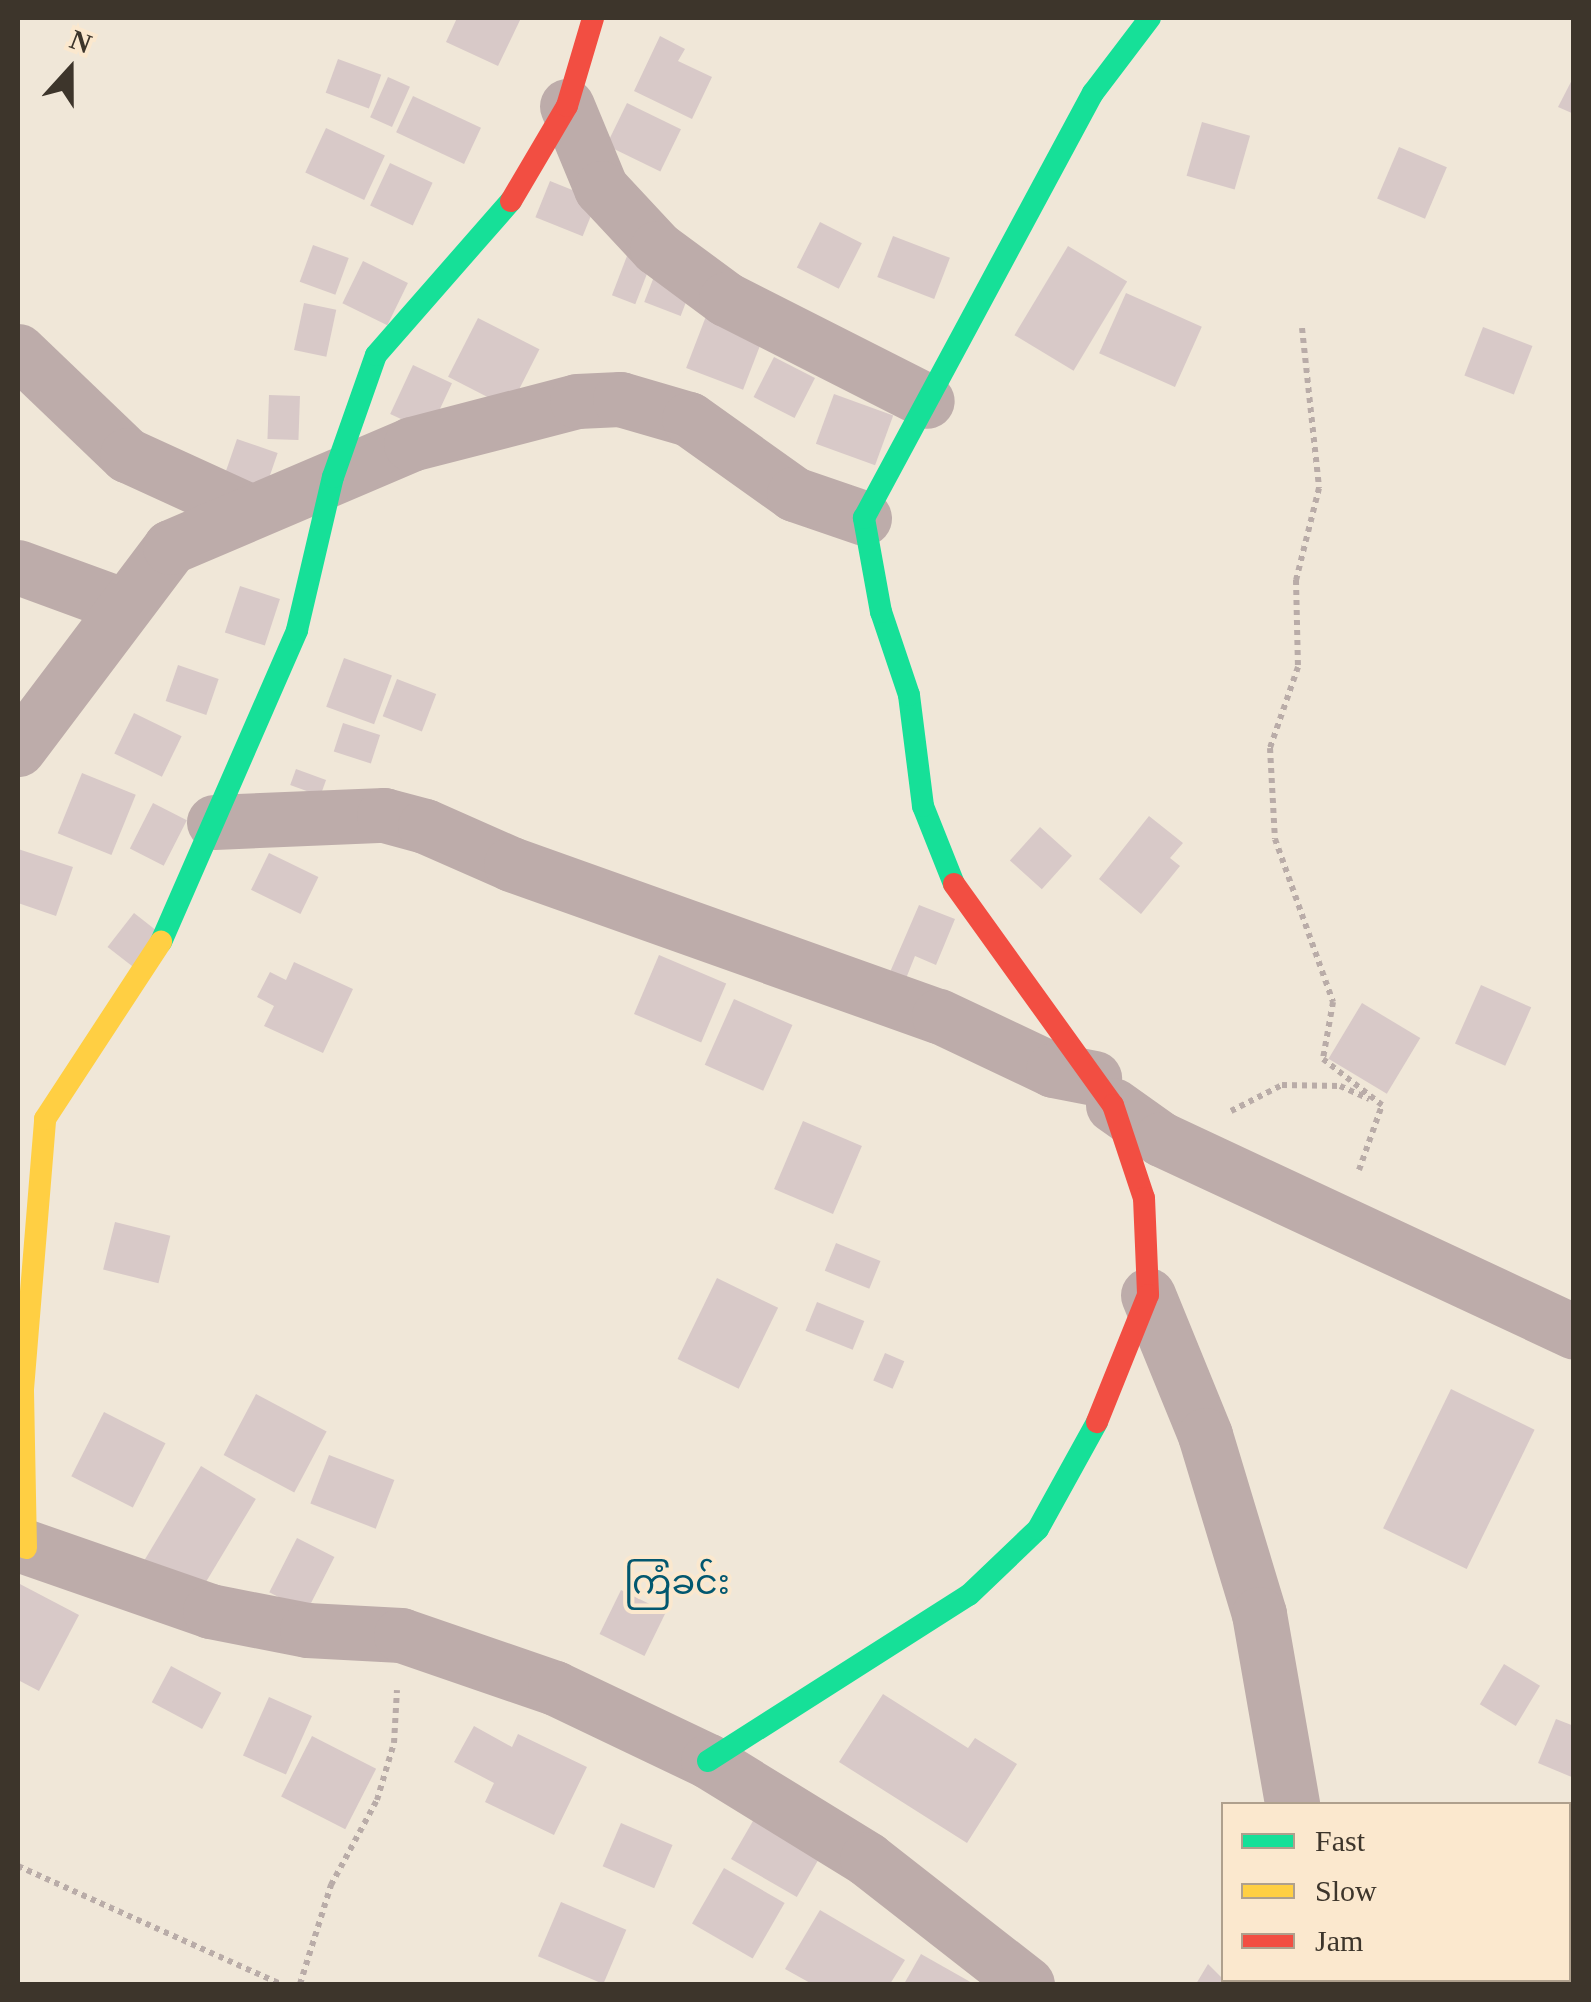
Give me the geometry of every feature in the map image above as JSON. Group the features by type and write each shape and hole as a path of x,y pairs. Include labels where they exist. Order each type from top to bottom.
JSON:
{"street":[{"path":"593,18 566,106 512,199 376,355 333,477 297,630 160,947 45,1118 24,1390 22,1546 210,1611 307,1630 401,1635 555,1688 708,1761 867,1859 1027,1984"},
{"path":"1150,18 1093,93 864,518 881,612 909,695 923,806 953,883 1104,1092 1161,1140 1338,1226 1574,1332"},
{"path":"566,106 601,188 657,248 726,299 927,401"},
{"path":"18,351 127,455 245,509"},
{"path":"18,749 45,722 122,605 170,547 245,509 411,444 577,401 620,399 689,419 794,494 864,518"},
{"path":"18,567 122,605"},
{"path":"214,822 384,816 426,826 511,864 922,1010 1104,1092 1144,1198 1148,1295 1205,1435 1260,1614 1292,1802"},
{"path":"708,1761 969,1595 1038,1528 1110,1400 1148,1295"}],"path":[{"path":"1302,328 1319,488 1296,580 1298,667 1270,748 1275,839 1333,1002 1324,1059 1382,1105"},
{"path":"1161,1140 1202,1129 1282,1085 1340,1086 1382,1105"},
{"path":"1338,1226 1382,1105"},
{"path":"300,1984 332,1885 361,1842 388,1762 401,1635"},
{"path":"18,1866 281,1984"}],"building":[{"path":"457,18 521,18 498,66 446,42"},
{"path":"660,36 685,49 678,61 712,77 692,119 634,91"},
{"path":"338,59 381,75 369,109 326,93"},
{"path":"1574,76 1574,114 1558,107"},
{"path":"388,77 410,87 392,127 370,117"},
{"path":"413,96 481,128 464,164 396,132"},
{"path":"627,103 681,129 660,172 606,145"},
{"path":"1202,122 1250,136 1235,190 1187,176"},
{"path":"326,128 385,155 364,200 305,172"},
{"path":"1399,147 1447,167 1425,219 1377,199"},
{"path":"390,163 433,183 413,225 370,206"},
{"path":"550,181 597,200 583,236 535,217"},
{"path":"820,222 862,243 839,289 797,267"},
{"path":"893,236 950,258 934,299 877,277"},
{"path":"313,245 349,258 335,295 300,282"},
{"path":"1068,246 1127,282 1074,371 1014,335"},
{"path":"627,256 650,265 635,304 612,295"},
{"path":"363,261 408,283 387,325 342,303"},
{"path":"655,274 691,288 681,316 644,302"},
{"path":"1126,293 1202,327 1175,387 1099,353"},
{"path":"304,303 336,310 326,357 294,350"},
{"path":"708,311 765,333 743,390 686,368"},
{"path":"478,318 539,349 510,408 448,377"},
{"path":"1483,327 1532,346 1514,395 1464,376"},
{"path":"774,357 815,378 795,418 754,397"},
{"path":"413,365 452,383 429,432 390,414"},
{"path":"834,394 893,416 875,465 816,444"},
{"path":"269,395 300,396 298,440 267,439"},
{"path":"237,439 278,453 262,499 221,485"},
{"path":"240,586 280,599 265,646 225,633"},
{"path":"344,658 392,675 374,724 326,707"},
{"path":"178,665 219,679 206,715 166,701"},
{"path":"397,679 436,694 422,731 383,716"},
{"path":"134,713 182,736 162,777 114,753"},
{"path":"343,723 380,735 371,764 334,752"},
{"path":"296,769 326,780 320,796 290,785"},
{"path":"82,773 136,795 111,855 58,833"},
{"path":"153,803 187,820 164,866 130,848"},
{"path":"1149,816 1183,843 1170,858 1180,866 1141,914 1099,879"},
{"path":"1040,827 1072,856 1042,889 1010,860"},
{"path":"18,849 73,867 56,916 18,903"},
{"path":"269,853 318,877 300,914 251,890"},
{"path":"919,905 955,919 936,965 915,956 903,986 887,979"},
{"path":"134,913 162,935 136,969 108,947"},
{"path":"659,955 726,984 701,1042 634,1014"},
{"path":"294,962 353,989 323,1053 264,1026 274,1006 257,997 270,972 286,980"},
{"path":"1481,985 1531,1007 1505,1066 1455,1043"},
{"path":"734,999 792,1025 763,1091 705,1065"},
{"path":"1362,1003 1420,1038 1387,1094 1329,1059"},
{"path":"803,1121 862,1146 833,1214 774,1189"},
{"path":"115,1222 170,1236 158,1283 103,1270"},
{"path":"836,1243 881,1261 869,1289 825,1271"},
{"path":"717,1278 778,1308 739,1389 678,1359"},
{"path":"817,1302 864,1321 853,1350 805,1331"},
{"path":"885,1353 904,1361 893,1389 873,1381"},
{"path":"1451,1389 1535,1430 1467,1569 1383,1528"},
{"path":"256,1394 327,1432 294,1492 224,1455"},
{"path":"104,1412 165,1443 133,1507 71,1476"},
{"path":"329,1455 394,1480 376,1529 310,1504"},
{"path":"201,1466 256,1499 199,1594 144,1561"},
{"path":"297,1538 334,1557 307,1611 269,1592"},
{"path":"18,1583 79,1615 39,1691 18,1680"},
{"path":"621,1590 666,1612 644,1656 600,1634"},
{"path":"1504,1664 1540,1686 1516,1726 1480,1704"},
{"path":"171,1666 221,1693 202,1729 152,1702"},
{"path":"883,1694 968,1748 975,1738 1017,1764 967,1843 839,1762"},
{"path":"269,1697 312,1716 286,1775 243,1755"},
{"path":"1556,1719 1574,1726 1574,1778 1538,1763"},
{"path":"474,1726 512,1747 518,1734 587,1767 554,1835 485,1802 494,1783 454,1762"},
{"path":"312,1736 376,1769 345,1829 281,1797"},
{"path":"757,1814 823,1852 797,1897 731,1859"},
{"path":"621,1823 673,1845 654,1888 603,1866"},
{"path":"724,1868 785,1903 753,1958 692,1923"},
{"path":"561,1902 626,1930 603,1984 538,1956"},
{"path":"820,1910 905,1960 890,1984 812,1984 785,1969"},
{"path":"921,1954 974,1984 904,1984"},
{"path":"1208,1964 1221,1982 1244,1984 1196,1984"}],"traffic: fast":[{"path":"954,884 923,806 909,695 881,612 864,518 1093,93 1150,18"},
{"path":"161,942 297,630 333,477 376,355 511,201"},
{"path":"708,1761 969,1595 1038,1529 1097,1422"}],"traffic: slow":[{"path":"26,1548 23,1389 45,1119 161,942"}],"traffic: jam":[{"path":"511,201 567,106 593,18"},
{"path":"954,884 1113,1105 1144,1198 1148,1295 1097,1422"}],"district":[{"name":"ကြံခင်း","path":"677,1583"}]}
